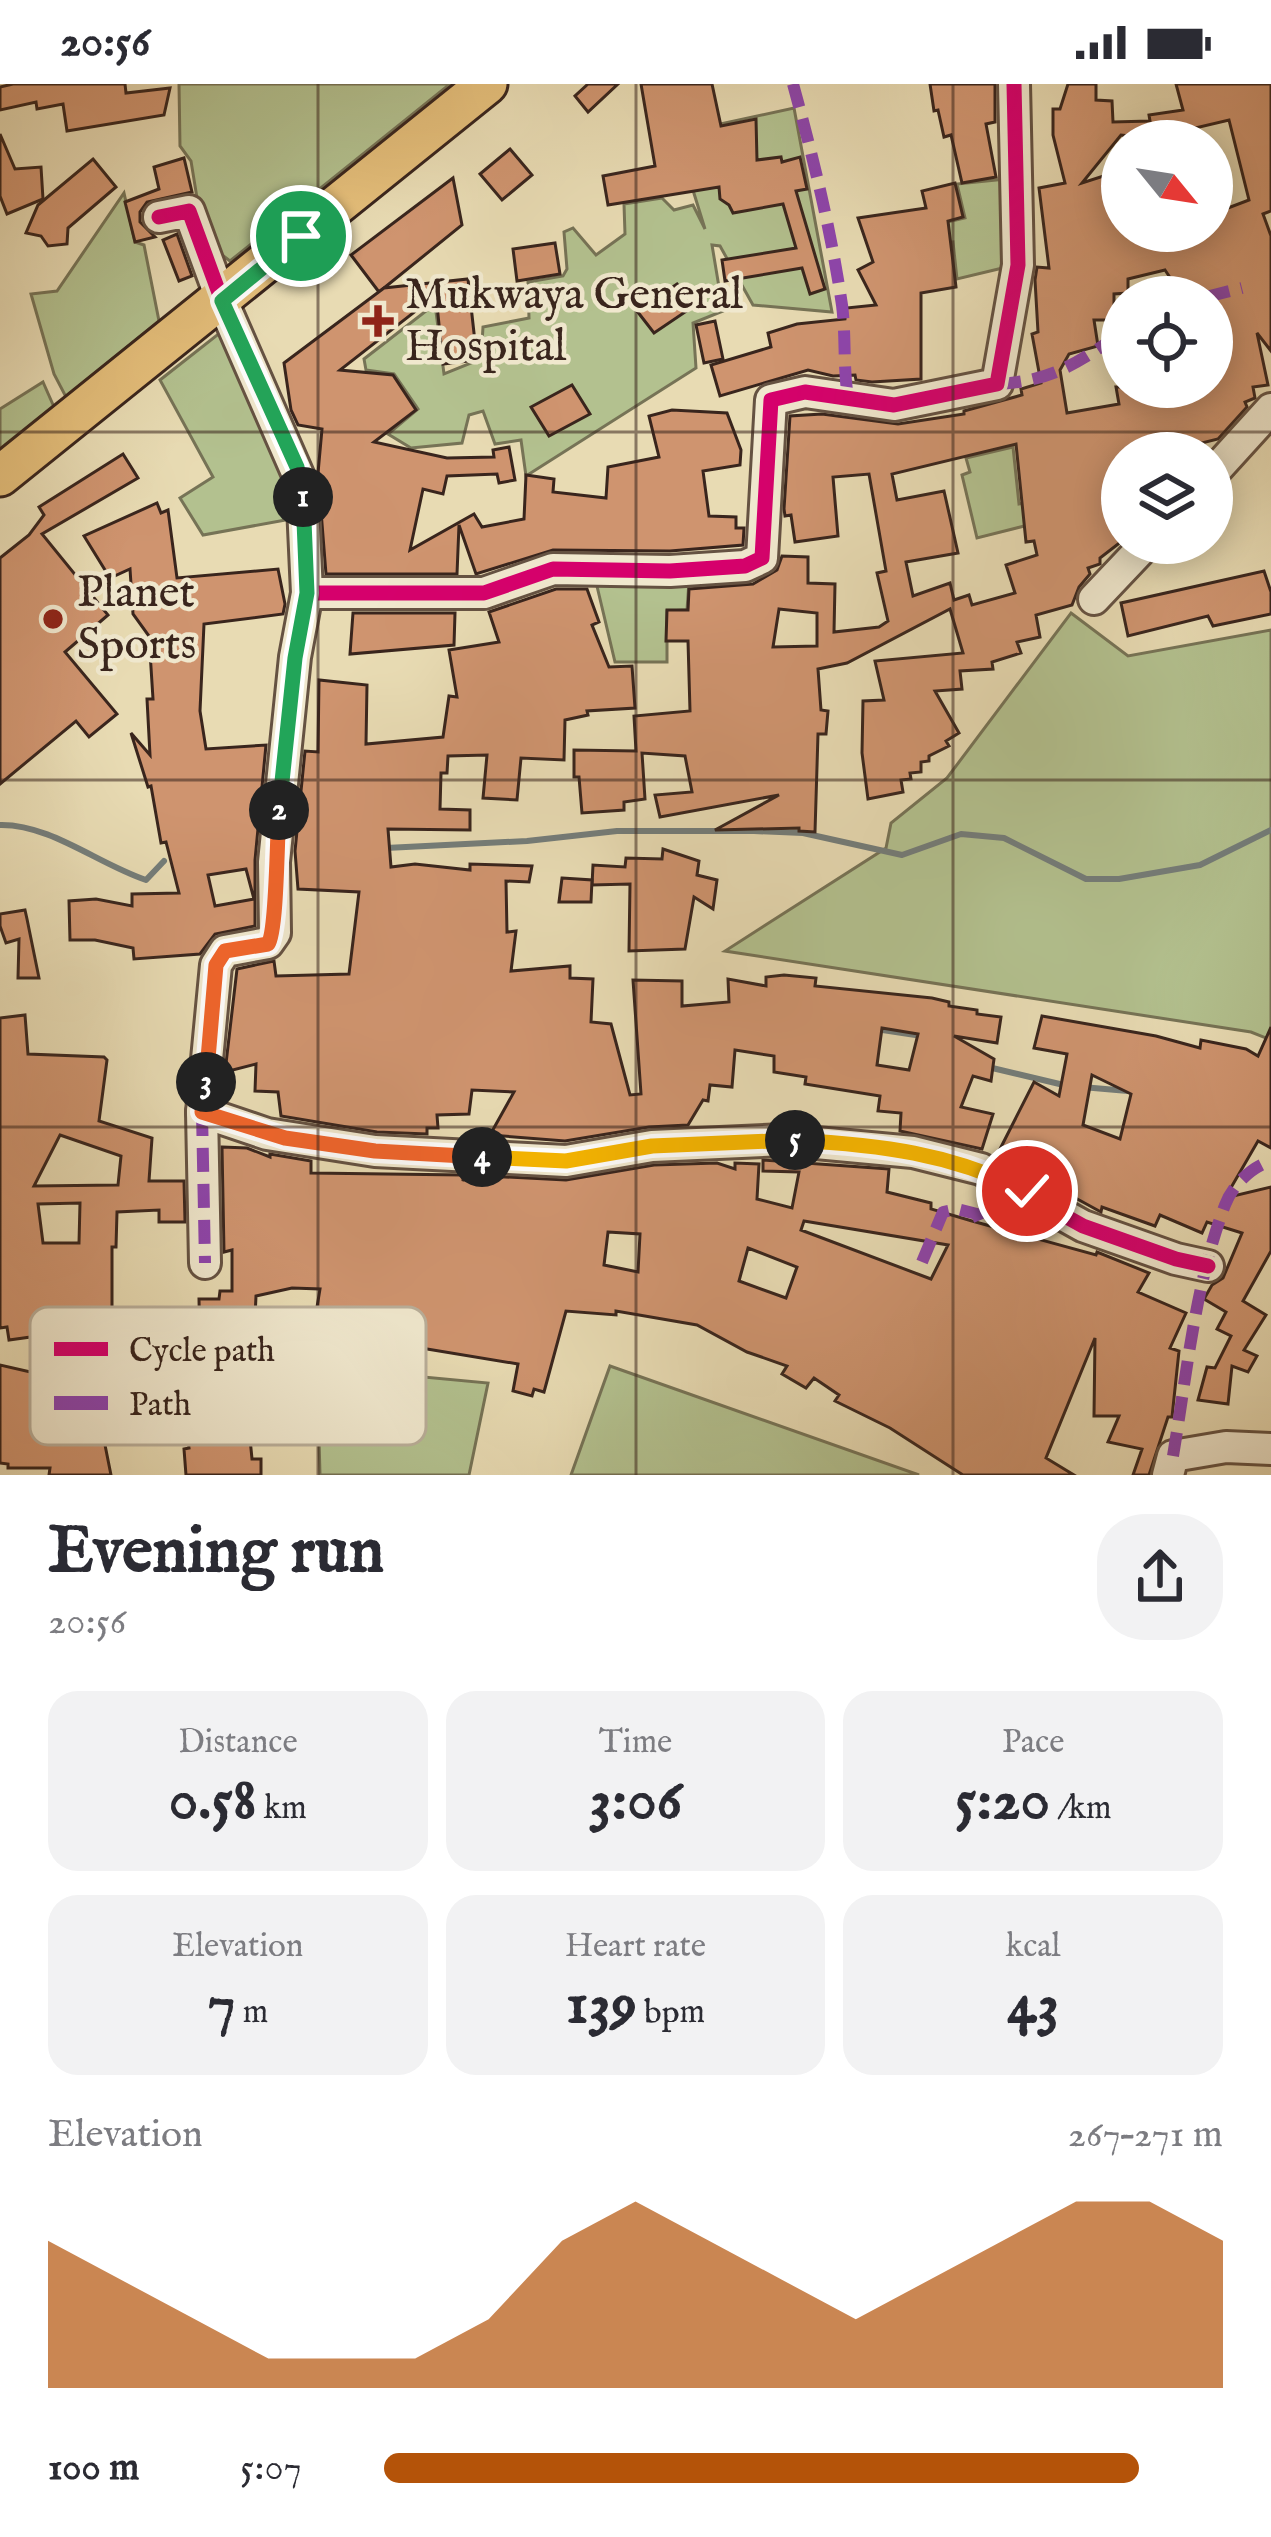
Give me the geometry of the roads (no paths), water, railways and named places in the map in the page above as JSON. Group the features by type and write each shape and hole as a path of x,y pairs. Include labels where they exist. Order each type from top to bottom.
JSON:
{"main road":[{"path":"0,476 487,84"}],"street":[{"path":"307,593 484,593 553,569 670,571 745,566 762,558 771,400 805,392 893,405 997,384 1018,265 1014,84"},
{"path":"159,217 189,212 222,301 302,484 307,593 295,658 274,862 275,933 268,944 225,951 216,965 202,1112 205,1263"},
{"path":"1233,451 1271,409"},
{"path":"1094,599 1127,564"},
{"path":"202,1112 267,1134 375,1151 566,1161 652,1146 784,1139 913,1152 981,1168 1083,1226 1208,1266"},
{"path":"1170,1465 1226,1448 1271,1449"}],"waterway":[{"path":"0,825 56,838 146,880 164,861"},
{"path":"386,848 617,831 754,831 803,833 902,855 961,834 1004,838 1086,879 1119,879 1200,865 1271,830"},
{"path":"876,1029 922,1036"},
{"path":"988,1067 1068,1086"},
{"path":"1082,1087 1128,1091"}],"place":[{"name":"Mukwaya General Hospital","path":"378,321"},
{"name":"Planet Sports","path":"53,619"}]}
